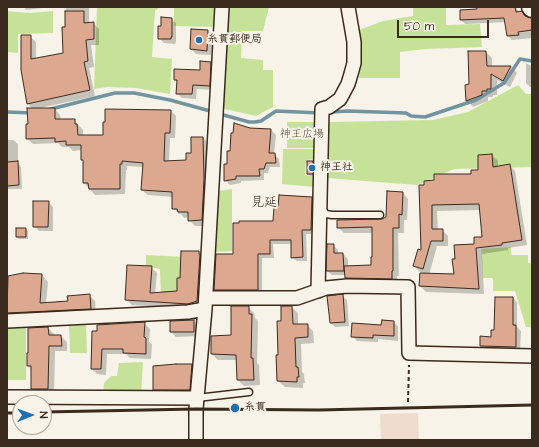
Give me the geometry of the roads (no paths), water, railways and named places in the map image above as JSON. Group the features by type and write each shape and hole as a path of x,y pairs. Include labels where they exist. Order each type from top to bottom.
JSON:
{"street":[{"path":"196,440 197,398 206,304 222,7"},
{"path":"318,291 322,114 340,99 352,74 354,63 354,42 348,7"},
{"path":"7,321 188,312 206,304 297,298 326,288 347,286 408,287 409,354 532,356"},
{"path":"7,397 197,398"}],"lane":[{"path":"320,205 326,214 332,215 380,215"},
{"path":"197,398 249,392"}],"waterway":[{"path":"330,112 348,111 406,113 411,116 425,117 476,100 504,83 520,59 532,61"},
{"path":"51,109 115,93 134,93 170,100 210,111"},
{"path":"220,114 249,122 255,122 261,121 276,111 320,113"},
{"path":"7,112 32,113"}],"railway":[{"path":"52,412 196,409 319,410 532,405"},
{"path":"7,413 12,413"}],"place":[{"name":"糸貫郵便局","path":"199,40"},
{"name":"神王社","path":"312,168"},
{"name":"糸貫","path":"235,408"}],"district":[{"name":"見延","path":"264,203"}],"park label":[{"name":"神王広場","path":"302,135"}]}
